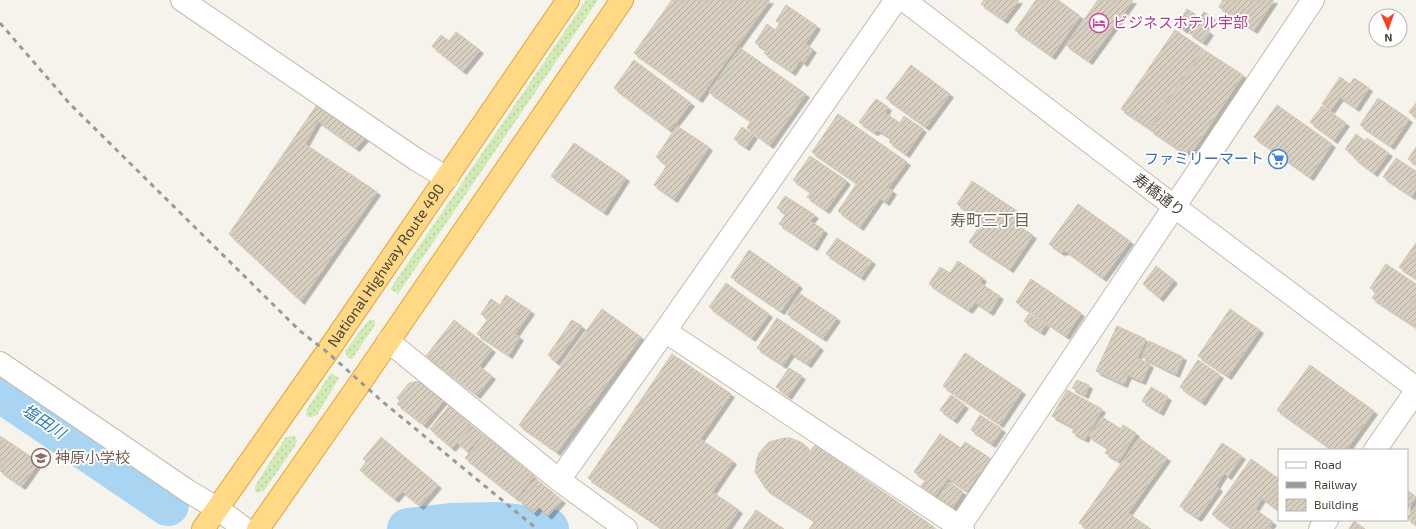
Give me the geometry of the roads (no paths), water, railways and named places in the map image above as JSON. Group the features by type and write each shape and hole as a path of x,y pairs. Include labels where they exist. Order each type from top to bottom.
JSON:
{"highway":[{"name":"National Highway Route 490","path":"204,529 447,178 568,0"},
{"path":"258,529 622,0"}],"street":[{"path":"182,0 417,160 447,178"},
{"path":"559,480 896,0"},
{"name":"寿橋通り","path":"904,0 1416,389"},
{"path":"665,331 960,528 1313,0"},
{"path":"388,341 559,480 626,529"},
{"path":"0,363 188,491 218,509 245,529"},
{"path":"1376,449 1416,389"},
{"path":"1320,529 1326,521"}],"waterway":[{"name":"塩田川","path":"0,391 168,505"},
{"name":"塩田川","path":"408,529 451,524 498,523 548,529"}],"railway":[{"path":"0,23 70,104 300,331 327,352 383,402 537,529"}],"place":[{"name":"ビジネスホテル宇部","path":"1099,23"},
{"name":"ファミリーマート","path":"1278,159"},
{"name":"神原小学校","path":"41,458"}],"district":[{"name":"寿町三丁目","path":"990,220"}]}
